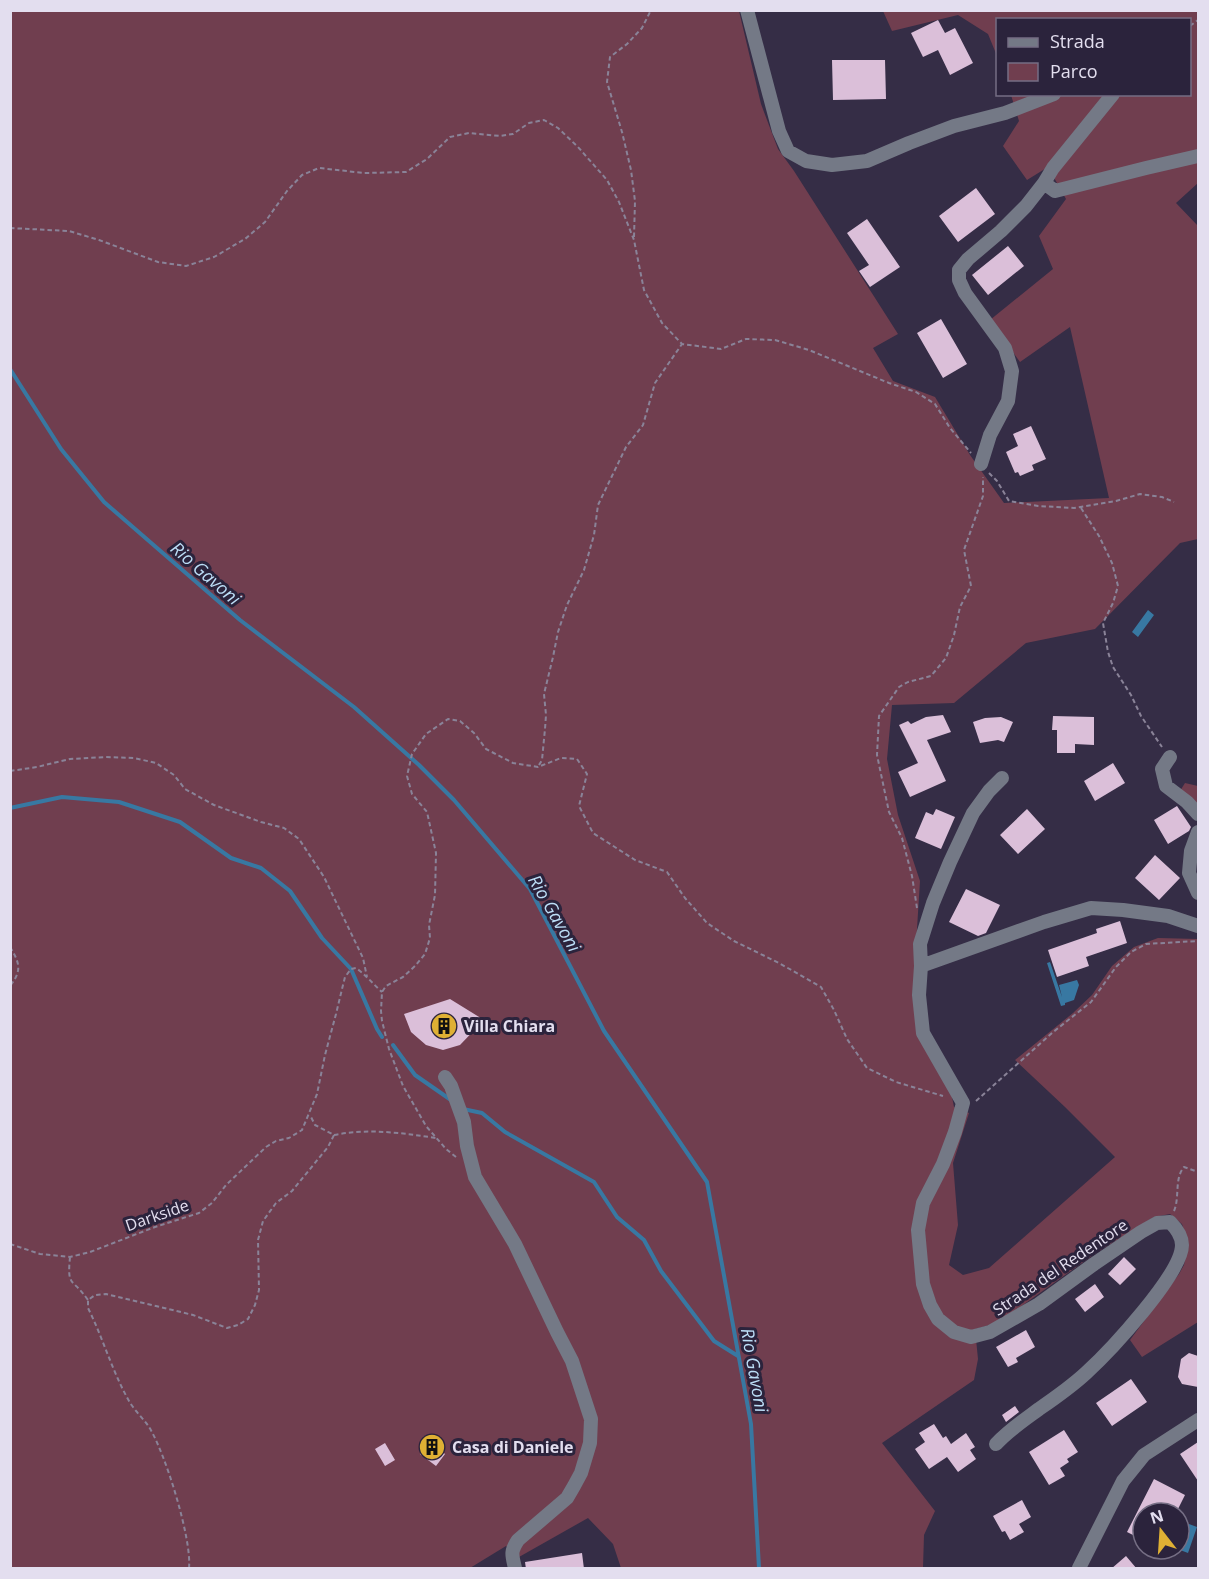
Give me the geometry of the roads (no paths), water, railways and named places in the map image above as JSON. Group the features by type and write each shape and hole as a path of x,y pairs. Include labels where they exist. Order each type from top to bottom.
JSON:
{"street":[{"path":"747,10 779,130 788,151 806,161 832,165 867,162 954,126 1005,113 1049,96"},
{"path":"981,464 990,435 1008,401 1012,371 1005,348 965,293 959,279 959,270 1026,206 1053,168 1111,96"},
{"path":"1044,183 1055,191 1198,156"},
{"path":"1170,756 1162,769 1167,786 1198,814"},
{"path":"1002,778 973,813 950,862 933,903 920,944 921,966 1044,922 1091,908 1168,916 1198,926"},
{"path":"1198,832 1191,851 1190,873 1198,893"},
{"name":"Strada del Redentore","path":"921,966 919,995 923,1032 963,1103 943,1164 923,1203 918,1230 923,1284 930,1305 938,1319 954,1332 971,1336 990,1332 1039,1304 1094,1264 1157,1223 1170,1222 1178,1230 1182,1244 1180,1258 1172,1274 1113,1346 1087,1372 1006,1433 996,1444"},
{"path":"445,1077 451,1086 464,1122 467,1146 475,1176 515,1244 572,1361 591,1419 590,1443 581,1473 567,1498 518,1540 512,1548 511,1555 515,1569"},
{"path":"1079,1569 1123,1481 1144,1455 1198,1420"}],"water":[{"path":"1148,610 1154,615 1138,637 1132,632"},
{"path":"1050,962 1062,997 1059,985 1077,980 1079,985 1074,1000 1065,1005 1061,1006 1047,963"},
{"path":"1191,1525 1197,1527 1191,1544"}],"waterway":[{"name":"Rio Gavoni","path":"10,369 61,449 104,502 240,620 354,707 419,765 454,800 530,889 604,1031 707,1182 751,1424 759,1568"},
{"path":"10,808 62,797 119,802 180,822 231,858 261,868 290,891 322,938 351,969 382,1037"},
{"path":"393,1045 415,1075 451,1100"},
{"path":"463,1109 482,1113 505,1132 594,1182 617,1217 644,1240 661,1271 714,1341 738,1356"}],"place":[{"name":"Villa Chiara","path":"444,1026"},
{"name":"Casa di Daniele","path":"432,1447"}]}
